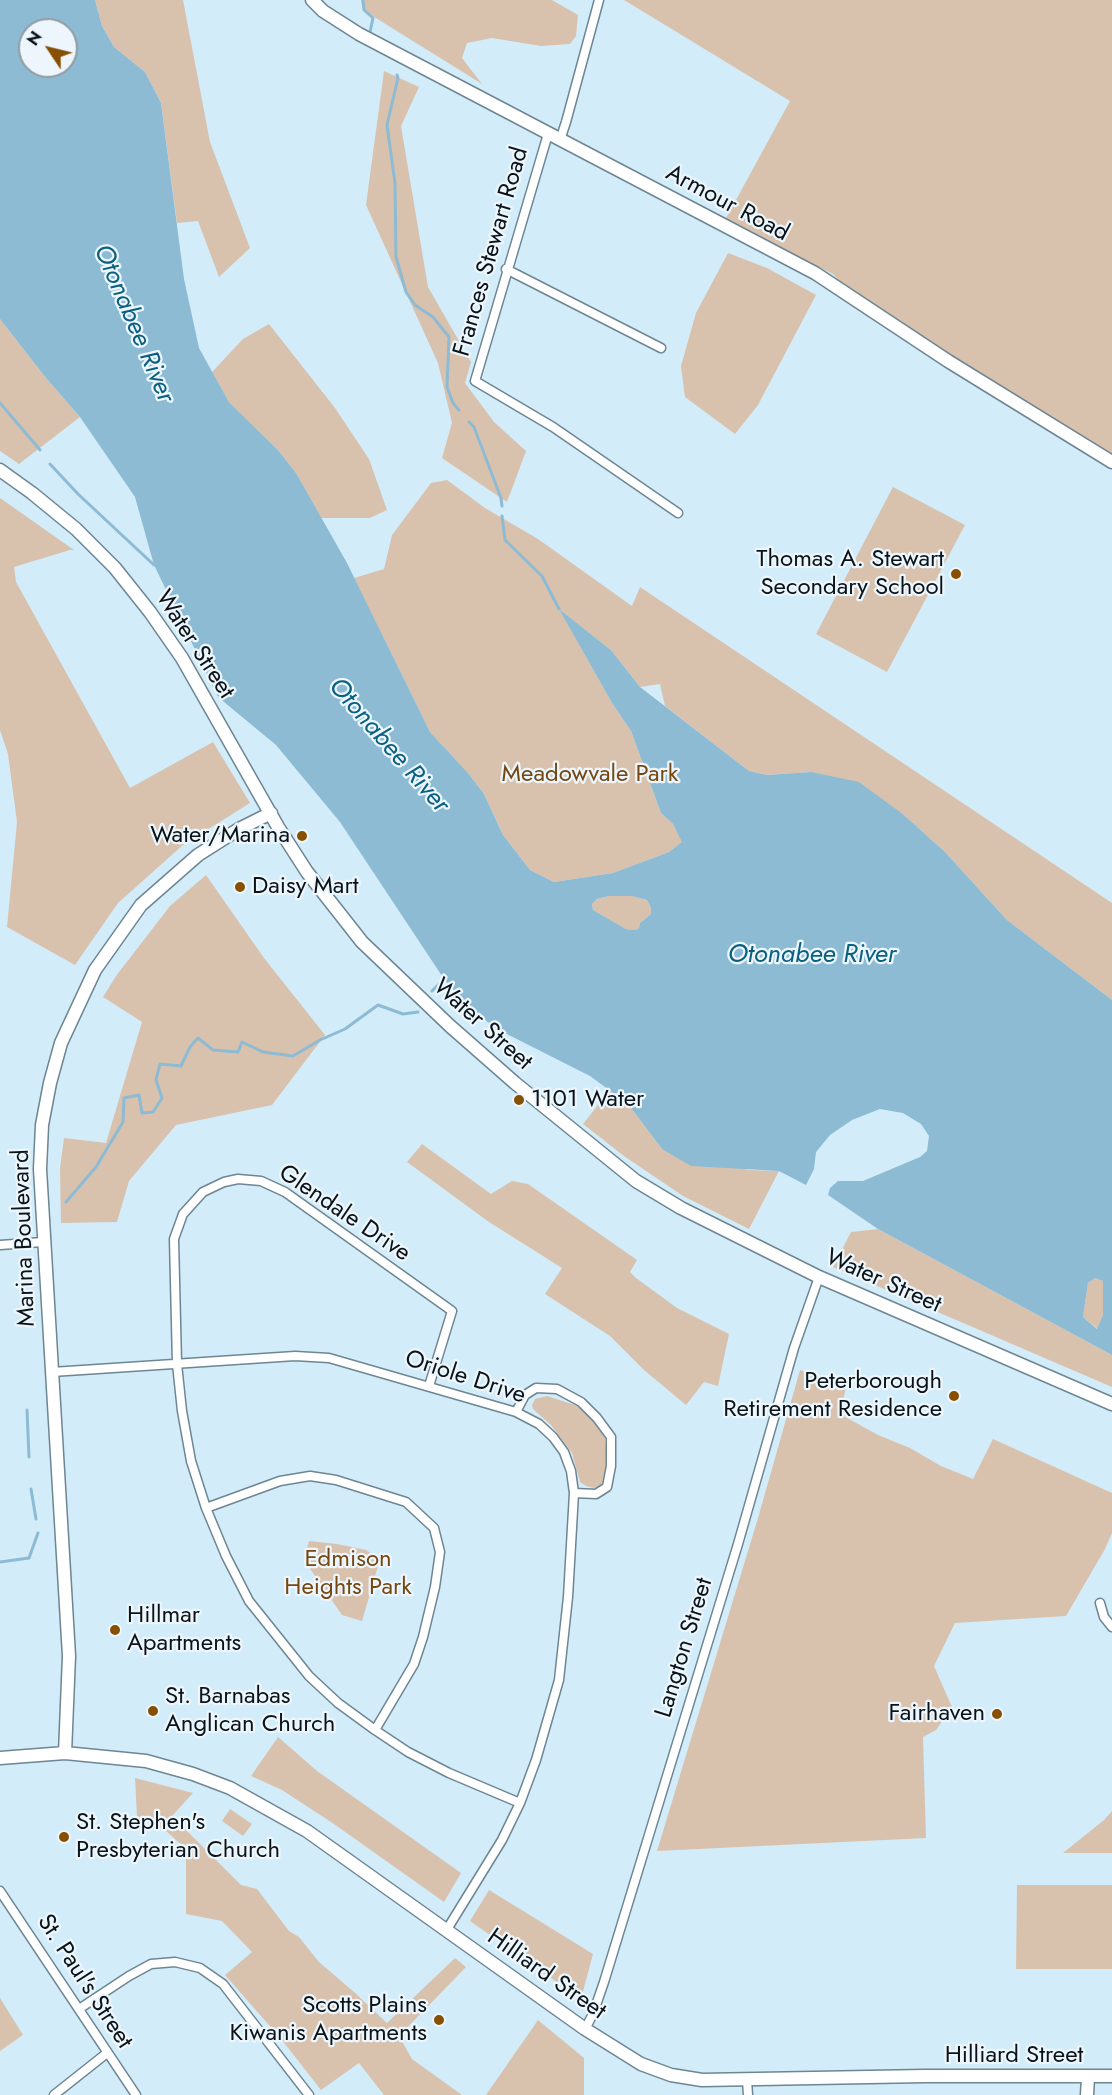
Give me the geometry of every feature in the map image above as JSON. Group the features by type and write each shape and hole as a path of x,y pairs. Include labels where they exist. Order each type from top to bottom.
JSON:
{"main road":[{"name":"Armour Road","path":"312,0 323,11 358,34 814,273 948,361 1112,462"},
{"name":"Water Street","path":"0,470 76,529 115,568 150,612 182,658 307,872 362,942 450,1026 515,1083 636,1181 681,1208 819,1277 1112,1404"},
{"name":"Marina Boulevard","path":"65,1753 69,1656 40,1169 42,1125 50,1083 61,1043 95,970 141,905 198,855 239,829 271,813"},
{"name":"Hilliard Street","path":"0,1758 65,1753 146,1761 193,1774 230,1788 291,1821 585,2029 641,2064 671,2075 702,2080 925,2076 1112,2076"},
{"path":"1087,2095 1088,2077"}],"street":[{"name":"Frances Stewart Road","path":"560,140 599,0"},
{"name":"Frances Stewart Road","path":"548,134 506,269 475,381 553,427 678,513"},
{"path":"506,269 661,348"},
{"name":"Glendale Drive","path":"177,1364 174,1239 183,1214 203,1192 238,1179 261,1181 285,1192 452,1311 429,1386"},
{"path":"0,1245 43,1242"},
{"name":"Langton Street","path":"585,2029 593,2014 603,1982 738,1544 794,1348 819,1277"},
{"name":"Oriole Drive","path":"52,1372 295,1356 330,1358 516,1412 539,1424 564,1452 571,1472 574,1493 568,1597 559,1680 536,1760 520,1803 502,1840 446,1931"},
{"path":"177,1364 191,1461 206,1508 225,1556 257,1612 309,1676 339,1703 375,1730 408,1752 449,1773 520,1803"},
{"path":"516,1412 525,1395 536,1388 557,1389 581,1402 611,1437 608,1487 596,1494 574,1493"},
{"path":"206,1508 280,1481 310,1476 336,1480 406,1502 434,1528 440,1552 435,1587 423,1637 414,1664 375,1730"},
{"path":"1100,1604 1104,1617 1112,1627"},
{"name":"St. Paul's Street","path":"0,1891 136,2095"},
{"path":"80,2008 129,1976 151,1965 175,1962 200,1968 223,1984 309,2095"},
{"path":"54,2095 107,2053"},
{"path":"747,2080 748,2095"}],"green space":[{"path":"95,0 183,0 210,142 250,248 219,277 198,221 177,223 161,103 145,72 114,47 102,26"},
{"path":"361,0 552,0 578,15 576,36 570,44 541,46 492,38 467,43 462,58 482,84 363,10"},
{"path":"624,0 1112,0 1112,463 850,292 833,274 725,220 790,101"},
{"path":"384,71 419,87 401,126 428,287 471,362 465,383 494,422 526,451 507,502 442,458 452,423 438,363 366,205"},
{"path":"728,253 767,268 816,295 758,405 735,434 685,397 681,366 696,313"},
{"path":"0,319 80,417 19,464 0,451"},
{"path":"269,324 335,408 369,459 387,510 370,518 321,518 296,473 278,450 229,402 212,372 243,339"},
{"name":"Meadowvale Park","path":"447,480 485,508 538,539 632,606 640,587 1112,903 1112,1000 1007,920 945,852 904,815 811,772 767,775 749,771 665,706 660,684 640,687 611,650 560,610 612,703 631,731 661,813 673,824 683,842 669,852 613,873 554,882 530,870 503,835 484,794 430,732 354,578 384,569 392,535 431,483"},
{"path":"893,487 965,525 887,672 816,634"},
{"path":"0,498 74,550 14,567 16,582 130,788 213,742 250,803 183,845 118,903 75,965 7,927 17,822 8,754 0,730"},
{"path":"206,875 264,958 325,1035 272,1105 176,1125 129,1181 117,1222 61,1223 60,1168 64,1138 106,1143 142,1022 103,997 116,976 170,906"},
{"path":"609,896 633,896 647,900 651,914 640,923 636,930 626,929 593,910 592,904 597,899"},
{"path":"610,1090 628,1104 662,1149 748,1170 779,1171 749,1229 683,1196 624,1156 583,1124"},
{"path":"422,1144 491,1194 512,1181 528,1184 637,1260 630,1272 636,1278 677,1308 729,1334 718,1386 704,1382 686,1405 644,1370 610,1336 545,1294 562,1268 489,1222 407,1162"},
{"path":"878,1229 1112,1355 1112,1387 833,1267 851,1232"},
{"path":"1095,1278 1103,1281 1103,1315 1098,1329 1083,1317 1088,1283"},
{"path":"800,1370 846,1387 840,1414 878,1435 910,1448 941,1466 973,1479 993,1439 1112,1493 1112,1533 1066,1616 955,1623 934,1666 952,1707 936,1730 923,1737 926,1838 657,1851 758,1518"},
{"path":"547,1396 575,1405 587,1413 599,1427 605,1439 607,1457 601,1486 594,1488 580,1482 572,1453 551,1425 533,1409 535,1399"},
{"name":"Edmison Heights Park","path":"309,1541 366,1550 380,1559 362,1621 342,1615 304,1560"},
{"path":"278,1737 317,1771 461,1873 444,1902 282,1790 251,1776"},
{"path":"135,1778 193,1793 172,1816 241,1885 257,1889 289,1931 299,1937 319,1962 387,2023 455,1958 466,1967 399,2036 412,2059 462,2095 384,2095 359,2063 321,2090 282,2040 225,1975 252,1952 222,1921 186,1914 186,1849 166,1831 137,1816"},
{"path":"230,1809 252,1824 243,1836 222,1821"},
{"path":"1112,1811 1112,1853 1063,1853 1104,1820"},
{"path":"1017,1885 1112,1885 1112,1969 1016,1969"},
{"path":"489,1890 593,1954 581,1999 470,1921"},
{"path":"0,1998 23,2035 0,2051"},
{"path":"538,2020 584,2058 584,2095 486,2095"}],"water":[{"name":"Otonabee River","path":"0,0 95,0 102,26 114,47 145,72 161,103 184,279 199,348 229,402 278,450 296,473 347,563 430,732 484,794 503,835 530,870 554,882 613,873 669,852 682,842 673,824 661,813 631,731 612,703 559,609 611,650 640,687 749,771 767,775 811,772 859,782 904,815 945,852 1007,920 1112,1000 1112,1355 878,1229 828,1195 830,1188 838,1181 863,1181 920,1157 927,1151 929,1136 921,1124 903,1113 880,1109 852,1120 830,1135 816,1152 814,1169 806,1185 779,1171 691,1166 662,1149 628,1104 590,1076 495,1028 463,1002 444,979 340,822 276,745 218,697 154,565 135,497 80,417 0,319","holes":["609,896 632,896 647,900 651,914 640,923 636,930 626,929 593,910 592,904 597,899","1095,1278 1103,1281 1103,1315 1097,1329 1083,1317 1088,1283"]}],"waterway":[{"path":"363,0 364,10 373,18 370,32"},
{"path":"397,75 387,125 395,183 396,257 406,292 415,305 433,317 449,337 447,387 453,403 459,410"},
{"path":"0,403 40,450"},
{"path":"469,422 474,427 502,506"},
{"path":"50,464 78,494 154,565"},
{"path":"502,516 505,540 542,576 559,609"},
{"path":"432,991 444,979"},
{"path":"66,1202 96,1167 123,1122 124,1098 139,1095 142,1113 153,1112 162,1098 156,1080 160,1064 181,1066 190,1047 198,1038 213,1050 238,1052 242,1042 263,1052 293,1056 345,1029 378,1005 403,1014 418,1012"},
{"path":"27,1410 29,1457"},
{"path":"31,1489 36,1519"},
{"path":"0,1562 29,1558 38,1533"}],"place":[{"name":"Thomas A. Stewart Secondary School","path":"956,574"},
{"name":"Water/Marina","path":"302,836"},
{"name":"Daisy Mart","path":"240,887"},
{"name":"1101 Water","path":"519,1100"},
{"name":"Peterborough Retirement Residence","path":"954,1396"},
{"name":"Hillmar Apartments","path":"115,1630"},
{"name":"St. Barnabas Anglican Church","path":"153,1711"},
{"name":"Fairhaven","path":"997,1714"},
{"name":"St. Stephen's Presbyterian Church","path":"64,1837"},
{"name":"Scotts Plains Kiwanis Apartments","path":"439,2020"}]}
